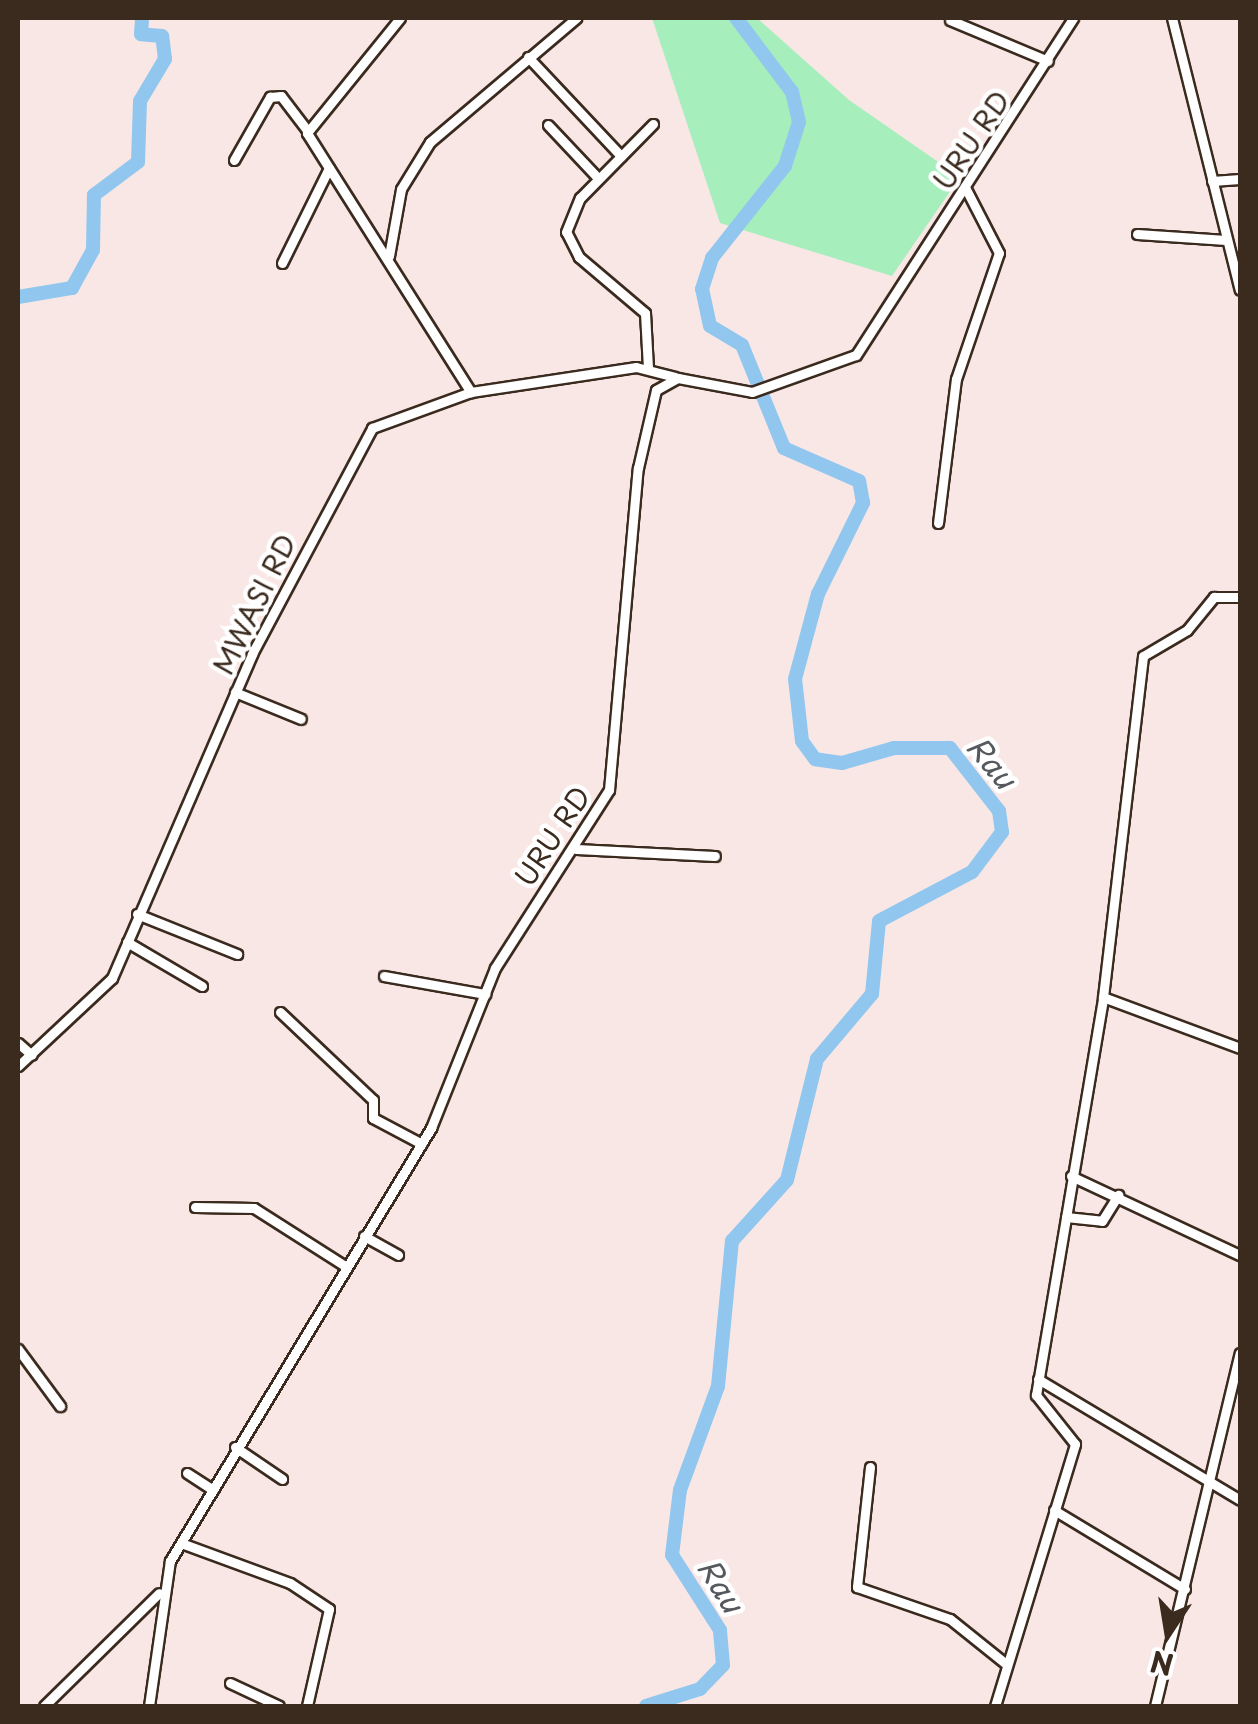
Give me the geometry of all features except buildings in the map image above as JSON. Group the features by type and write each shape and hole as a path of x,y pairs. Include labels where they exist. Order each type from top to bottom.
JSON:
{"street":[{"path":"308,130 400,18"},
{"path":"389,256 414,163 528,56 576,18"},
{"name":"URU RD","path":"148,1706 160,1592 181,1544 344,1266 422,1144 485,994 520,925 576,849 614,775 638,468 656,390 678,378 762,389 856,356 1072,18"},
{"path":"1172,18 1226,240 1235,252 1240,290"},
{"path":"950,20 1048,61"},
{"path":"528,56 621,156"},
{"path":"234,160 270,97 281,96 308,130 389,256 470,392"},
{"path":"648,368 645,313 569,245 574,206 653,124"},
{"path":"548,125 598,178"},
{"path":"282,263 329,168"},
{"path":"1212,181 1240,179"},
{"path":"938,523 960,362 999,253 965,187"},
{"path":"1137,234 1226,240"},
{"name":"MWASI RD","path":"18,1066 102,992 235,692 362,439 390,414 470,392 648,368 678,378"},
{"path":"995,1706 1076,1444 1038,1401 1038,1378 1103,996 1143,656 1187,630 1214,597 1240,597"},
{"path":"235,692 301,719"},
{"path":"576,849 715,856"},
{"path":"138,914 236,954"},
{"path":"127,942 202,986"},
{"path":"384,976 485,994"},
{"path":"1103,996 1240,1048"},
{"path":"280,1012 373,1100 373,1118 422,1144"},
{"path":"18,1043 32,1054"},
{"path":"1072,1176 1240,1255"},
{"path":"1066,1217 1102,1221 1118,1195"},
{"path":"195,1207 254,1208 344,1266"},
{"path":"364,1236 398,1254"},
{"path":"18,1349 60,1406"},
{"path":"1155,1706 1214,1480 1240,1353"},
{"path":"1038,1378 1214,1480 1240,1500"},
{"path":"236,1447 282,1480"},
{"path":"870,1467 857,1588 950,1620 1006,1664"},
{"path":"187,1473 212,1490"},
{"path":"1054,1510 1184,1589"},
{"path":"181,1544 290,1583 329,1609 307,1706"},
{"path":"44,1706 160,1592"},
{"path":"230,1683 278,1706"}],"green space":[{"path":"652,18 757,18 849,100 960,177 892,276 720,223"}],"waterway":[{"path":"18,297 72,288 93,250 94,195 138,162 140,101 165,59 162,36 141,34 142,18"},
{"name":"Rau","path":"646,1706 700,1689 723,1665 720,1630 672,1555 680,1490 718,1386 732,1241 787,1180 817,1059 872,994 879,921 972,872 1002,832 999,811 950,748 894,748 842,763 815,759 802,741 795,679 818,594 863,503 859,481 784,448 742,345 710,326 702,289 712,258 785,166 799,122 792,92 736,18"}]}
